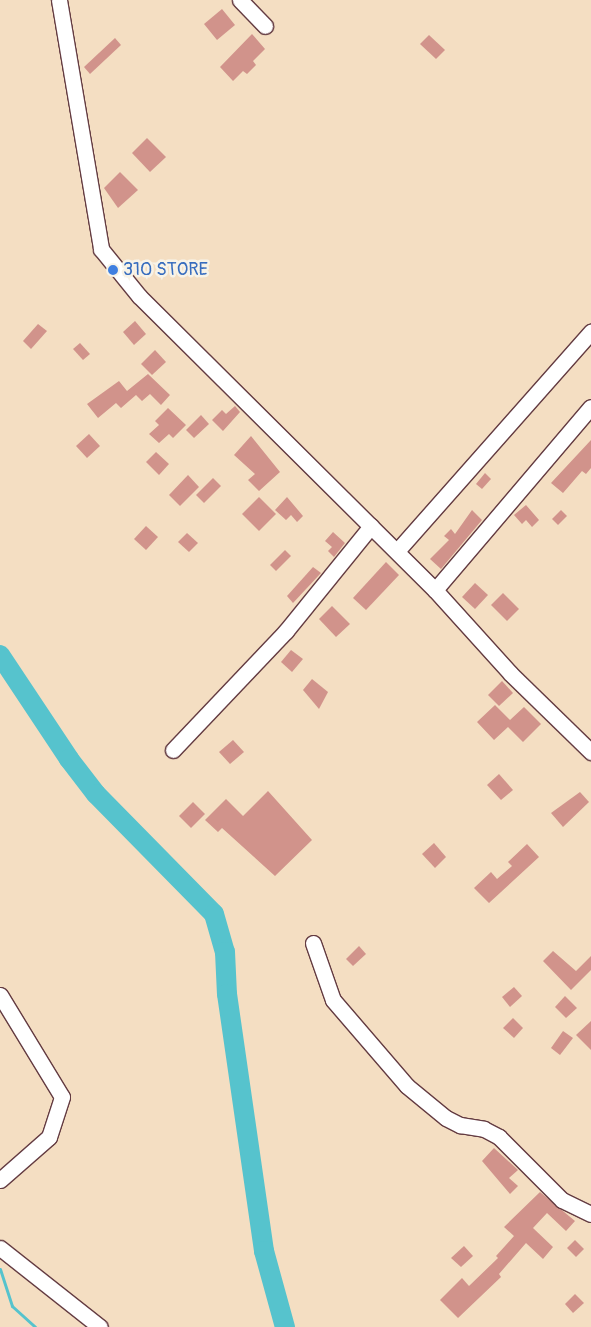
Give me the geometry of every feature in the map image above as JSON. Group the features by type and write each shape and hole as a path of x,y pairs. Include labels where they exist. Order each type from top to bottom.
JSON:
{"street":[{"path":"59,0 101,249 139,296 397,551 511,674 591,752"},
{"path":"240,0 265,26"},
{"path":"397,551 591,332"},
{"path":"435,590 591,407"},
{"path":"174,750 286,631 371,526"},
{"path":"313,943 333,1000 407,1086 446,1118 460,1125 484,1128 499,1137 562,1200 591,1214"},
{"path":"0,994 62,1097 49,1137 0,1180"},
{"path":"0,1248 100,1327"}],"building":[{"path":"222,9 235,25 217,40 204,24"},
{"path":"252,34 265,49 253,61 256,65 247,74 243,71 233,81 220,67"},
{"path":"429,35 445,50 436,59 420,44"},
{"path":"115,38 121,45 90,74 84,67"},
{"path":"147,138 166,157 150,172 132,153"},
{"path":"120,172 138,190 118,208 104,188"},
{"path":"135,321 146,334 134,345 123,332"},
{"path":"38,324 47,331 31,349 23,341"},
{"path":"80,343 90,354 83,360 73,349"},
{"path":"155,350 166,362 152,375 141,364"},
{"path":"148,374 170,395 161,405 150,394 142,401 136,395 121,408 116,403 98,418 87,404 119,381 127,391"},
{"path":"235,406 240,412 223,431 212,420 222,410 226,414"},
{"path":"168,408 186,425 173,438 169,434 159,443 149,434 159,425 155,421"},
{"path":"201,415 209,424 194,438 186,430"},
{"path":"89,434 100,446 87,458 76,446"},
{"path":"251,436 280,472 259,491 248,480 255,474 234,455"},
{"path":"591,440 591,468 586,474 582,471 563,493 551,483"},
{"path":"156,452 169,464 159,475 146,462"},
{"path":"485,473 491,479 482,489 476,484"},
{"path":"188,475 199,487 180,506 169,495"},
{"path":"213,478 221,486 204,503 196,495"},
{"path":"259,497 276,514 259,531 242,514"},
{"path":"287,497 303,516 297,522 291,515 286,520 275,510"},
{"path":"526,505 539,520 532,527 526,520 522,524 514,515"},
{"path":"472,510 482,520 441,569 430,559 449,540 444,536 451,529 455,534"},
{"path":"561,510 567,516 558,525 552,519"},
{"path":"146,526 158,537 146,550 134,539"},
{"path":"333,532 345,543 334,557 328,551 332,547 325,541"},
{"path":"187,533 198,543 189,552 178,542"},
{"path":"285,550 291,556 276,571 270,565"},
{"path":"386,562 399,575 366,610 353,598"},
{"path":"313,567 321,573 293,603 287,596"},
{"path":"475,583 488,595 475,609 462,597"},
{"path":"503,593 519,609 507,621 491,605"},
{"path":"332,606 350,624 336,637 319,619"},
{"path":"291,650 303,659 292,672 281,662"},
{"path":"312,679 328,692 319,709 303,690"},
{"path":"502,681 513,693 499,706 488,695"},
{"path":"495,705 510,720 524,707 541,724 523,742 508,727 494,740 477,722"},
{"path":"233,740 244,752 230,764 219,752"},
{"path":"499,774 513,790 501,800 487,785"},
{"path":"268,791 312,840 275,876 222,828 218,832 205,820 226,799 243,816"},
{"path":"580,792 589,802 563,827 551,813"},
{"path":"193,802 205,814 191,828 179,816"},
{"path":"434,843 446,857 435,868 422,854"},
{"path":"527,844 539,857 489,903 474,888 491,872 497,879 512,866 508,862"},
{"path":"359,946 366,954 353,966 346,959"},
{"path":"553,951 576,971 591,956 591,970 571,990 543,961"},
{"path":"514,987 522,996 510,1007 502,997"},
{"path":"565,996 577,1008 566,1018 555,1007"},
{"path":"513,1018 523,1028 514,1038 503,1028"},
{"path":"591,1021 591,1050 576,1035"},
{"path":"563,1031 573,1038 560,1055 551,1048"},
{"path":"494,1148 518,1170 509,1178 518,1186 510,1194 482,1161"},
{"path":"540,1192 575,1221 566,1231 547,1213 533,1228 553,1247 543,1259 526,1243 499,1274 501,1277 458,1318 440,1300 462,1278 469,1286 498,1258 496,1256 514,1236 504,1227"},
{"path":"575,1240 584,1249 576,1257 567,1248"},
{"path":"464,1246 473,1256 461,1267 451,1258"},
{"path":"575,1294 584,1303 573,1313 565,1304"}],"waterway":[{"path":"0,655 69,759 96,794 214,914 225,952 227,994 264,1251 285,1327"},
{"path":"0,1269 12,1306 35,1327"}],"place":[{"name":"310 STORE","path":"113,270"}]}
